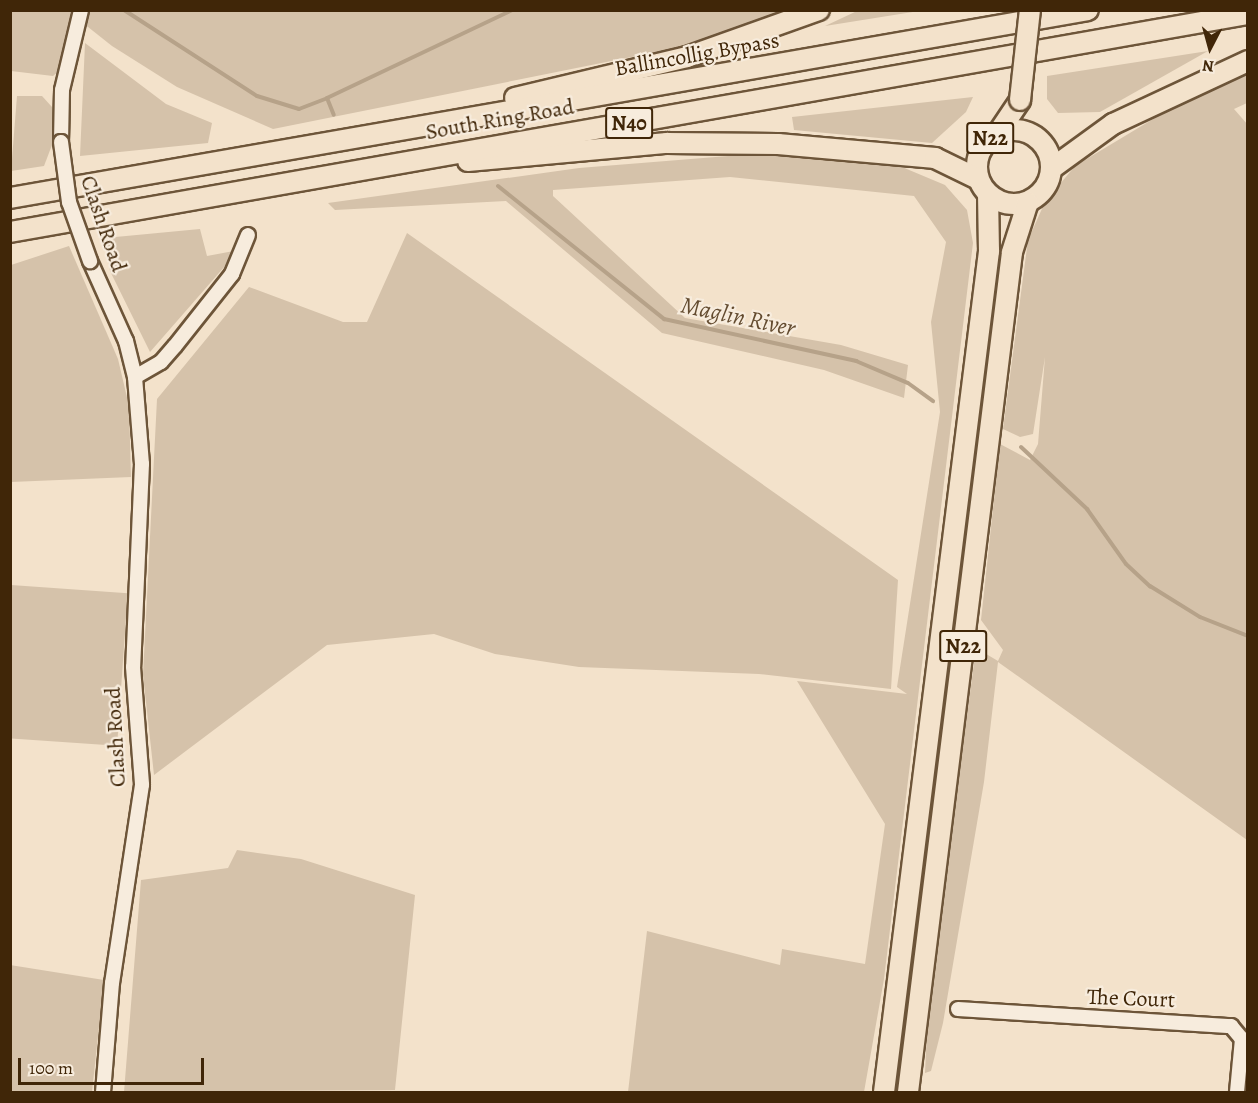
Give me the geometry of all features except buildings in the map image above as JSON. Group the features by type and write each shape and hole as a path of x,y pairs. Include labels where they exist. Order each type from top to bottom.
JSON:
{"highway":[{"path":"313,145 667,62 819,10"},
{"name":"N22","path":"908,1092 1012,252 1028,202 1044,189 1051,169 1045,147 1028,133 1020,100 1030,10"},
{"name":"Ballincollig Bypass","path":"313,145 1088,10"},
{"name":"South Ring Road","path":"10,232 313,180 503,142 1248,14"},
{"name":"N22","path":"1051,169 1113,124 1248,61"},
{"name":"N22","path":"884,1092 989,251 982,147 998,133 1020,100"},
{"name":"N22","path":"998,133 1028,133"},
{"path":"313,180 554,150 724,142 914,154 957,165 1007,204 1028,202"},
{"name":"N40","path":"10,198 313,145"}],"street":[{"name":"Clash Road","path":"81,10 62,90 61,142 69,202 90,261 118,319 135,376 142,464 133,667 142,785 112,983 103,1092"},
{"path":"135,376 175,346 232,274 248,236"},
{"name":"The Court","path":"958,1009 1231,1026 1242,1039 1237,1092"}],"shaded area":[{"path":"88,10 786,11 711,41 273,129 177,87 112,46 83,23"},
{"path":"857,10 919,11 825,26"},
{"path":"10,11 74,11 59,71 53,76 11,71"},
{"path":"85,43 166,104 212,123 208,143 80,156"},
{"path":"1208,51 1100,112 1058,113 1047,99 1047,76"},
{"path":"1247,72 1247,103 1234,109 1248,125 1247,840 998,662 984,782 943,1023 931,1071 925,1073 928,1010 976,648 998,661 1003,650 981,620 1000,444 1030,460 1038,444 1045,357 1033,434 1020,437 1003,429 1028,240 1045,202 1075,166 1193,95"},
{"path":"17,96 42,96 52,107 52,145 44,166 11,171"},
{"path":"973,97 966,112 932,143 794,130 792,117"},
{"path":"753,154 902,167 945,185 967,210 973,243 884,979 864,1092 628,1092 647,931 780,965 782,949 865,964 885,824 797,681 907,694 897,687 940,412 931,322 946,242 914,196 730,177 553,190 553,196 685,318 841,345 908,365 904,398 824,370 662,333 506,201 335,210 328,203 579,168"},
{"path":"200,229 207,256 239,250 150,352 110,271 105,238"},
{"path":"407,233 898,580 891,689 759,674 579,667 495,654 434,634 327,645 154,775 143,675 157,399 249,287 343,322 367,322"},
{"path":"69,246 118,359 129,406 131,477 11,482 11,265"},
{"path":"11,585 128,593 117,746 10,738"},
{"path":"237,850 301,859 415,895 395,1090 124,1092 141,880 228,868"},
{"path":"10,965 104,980 92,1092 11,1092"}],"waterway":[{"name":"Maglin River","path":"124,10 257,96 299,109 327,98 334,115"},
{"path":"327,98 512,10"},
{"name":"Maglin River","path":"498,186 664,319 856,361 908,383 933,401"},
{"name":"Maglin River","path":"1021,447 1087,509 1126,564 1150,586 1200,617 1248,636"}]}
